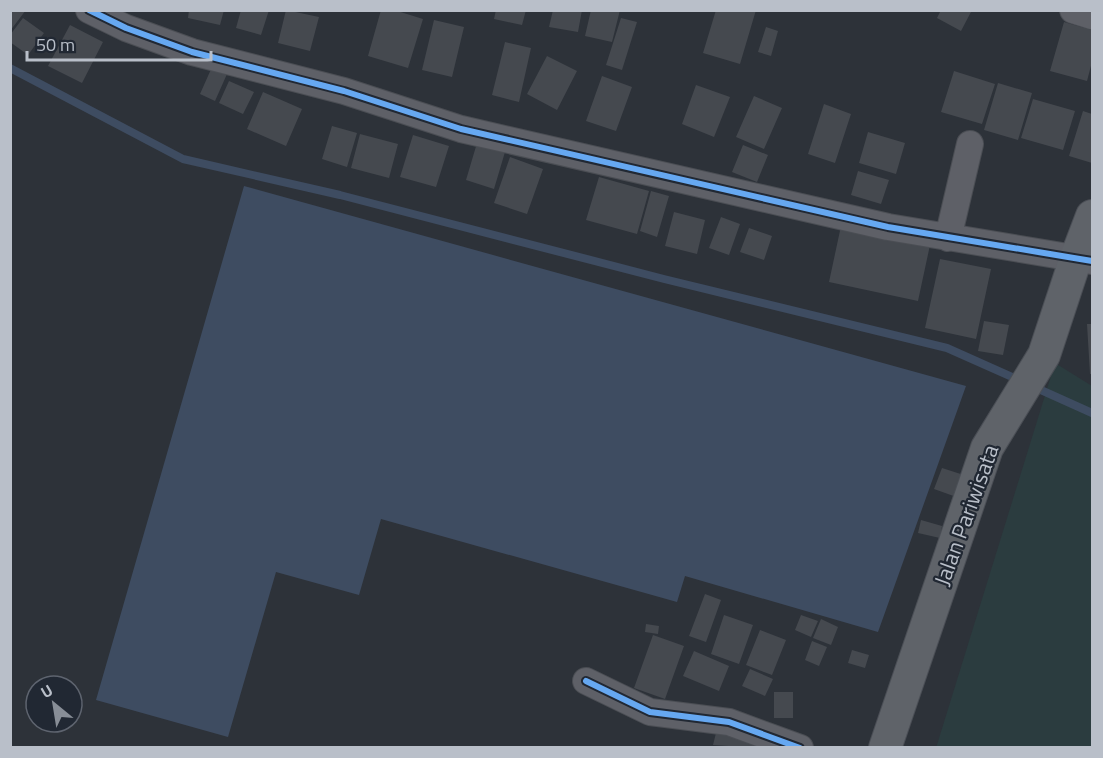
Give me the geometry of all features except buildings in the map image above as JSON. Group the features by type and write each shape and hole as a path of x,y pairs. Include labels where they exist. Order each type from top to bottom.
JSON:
{"main road":[{"name":"Jalan Pariwisata","path":"885,747 987,448 1044,355 1084,259 1092,216"}],"street":[{"path":"89,10 126,28 192,52 344,91 461,129 810,210 948,238 1084,259"},
{"path":"1073,10 1092,16"},
{"path":"948,238 970,144"},
{"path":"586,681 650,712 729,722 800,747"}],"shaded area":[{"path":"1055,363 1092,386 1092,747 936,748"}],"water":[{"path":"244,186 966,386 878,632 685,576 677,602 381,519 359,595 276,572 228,737 96,700"}],"waterway":[{"path":"10,68 183,159 340,195 664,279 947,348 1021,381"},
{"path":"1032,386 1092,413"}],"cycle path":[{"path":"89,10 126,28 192,52 344,91 461,129 888,227 1092,261"},
{"path":"586,681 650,712 729,722 800,748"}]}
